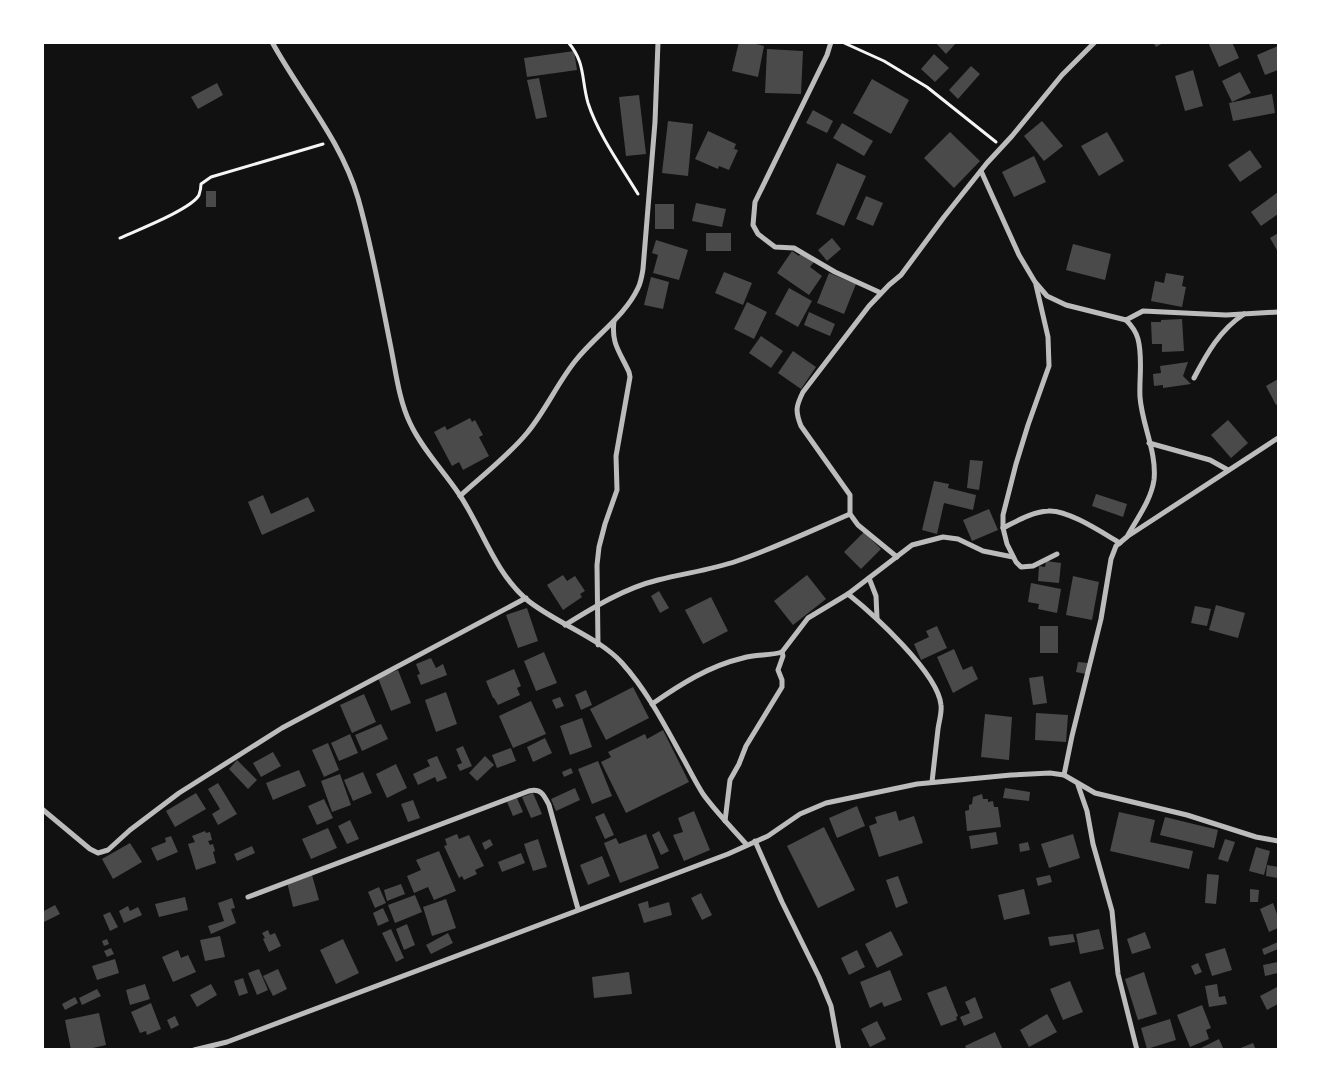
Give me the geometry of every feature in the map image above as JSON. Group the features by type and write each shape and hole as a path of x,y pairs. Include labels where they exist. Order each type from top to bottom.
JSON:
{"street":[{"path":"272,42 288,71 314,108 333,140 343,158 357,195 366,229 403,405 416,435 460,496 509,580 526,598 620,660 652,704 702,792 746,845"},
{"path":"460,496 528,432 574,362 614,320 630,301 639,286 643,269 655,122 658,42"},
{"path":"831,42 755,202 753,225 758,234 775,247 794,248 835,272 881,294"},
{"path":"897,557 858,525 850,514 850,495 801,426 796,415 796,404 803,392 869,306 901,275 981,171 1062,75 1095,42"},
{"path":"981,171 1019,255 1046,296 1066,305 1126,320 1134,328 1138,337 1140,348 1140,397 1155,466 1154,482 1150,496 1128,536"},
{"path":"1035,282 1048,337 1049,366 1016,464 1003,515 1004,528 1007,544 1016,562 1021,567 1032,566 1058,554"},
{"path":"1126,320 1143,311 1197,314 1278,312"},
{"path":"1194,378 1211,346 1227,327 1244,314"},
{"path":"598,645 597,565 599,547 617,490 616,456 630,377 614,341 612,333 614,320"},
{"path":"1064,776 1101,619 1111,559 1116,546 1128,536 1278,438"},
{"path":"1149,443 1210,460 1228,470"},
{"path":"1004,528 1036,513 1056,510 1093,527 1120,543"},
{"path":"565,625 598,605 657,580 706,570 737,561 850,514"},
{"path":"725,821 730,780 746,746 782,687 782,680 778,670 783,656 782,652 808,618 848,594 912,545 943,537 958,539 983,551 1013,557"},
{"path":"869,578 876,596 877,618"},
{"path":"848,594 877,618 901,643 924,671 937,692 941,705 932,782"},
{"path":"42,809 90,849 98,853 108,850 130,830 179,793 282,728 526,598"},
{"path":"652,704 689,679 710,669 744,657 782,652"},
{"path":"194,1050 227,1042 728,854 768,836 800,814 826,803 932,782 1050,773 1064,776 1095,793 1187,815 1256,837 1278,841"},
{"path":"1078,784 1087,811 1112,911 1118,974 1137,1050"},
{"path":"248,897 529,791 538,790 549,805 578,909"},
{"path":"756,841 782,902 819,977 831,1006 839,1050"}],"path":[{"path":"568,42 576,51 584,71 588,102 593,115 608,144 648,210"},
{"path":"842,42 884,61 926,87 1002,146"},
{"path":"120,238 171,215 192,203 199,196 201,184 212,177 333,140"}],"building":[{"path":"739,42 749,42 764,46 758,77 732,71"},
{"path":"935,42 957,42 946,54"},
{"path":"1153,42 1165,42 1156,47"},
{"path":"1208,42 1232,42 1239,58 1219,67"},
{"path":"1278,46 1278,70 1265,75 1257,55"},
{"path":"767,49 803,51 801,94 765,93"},
{"path":"574,51 577,70 527,77 524,58"},
{"path":"934,54 949,68 935,82 921,69"},
{"path":"971,66 980,74 958,99 949,90"},
{"path":"1193,70 1203,106 1185,111 1175,76"},
{"path":"1240,72 1251,93 1232,102 1222,81"},
{"path":"539,78 547,117 536,119 527,80"},
{"path":"872,79 909,100 891,134 853,113"},
{"path":"217,83 223,95 198,109 191,97"},
{"path":"1272,94 1275,113 1233,121 1229,103"},
{"path":"639,95 646,154 626,156 619,97"},
{"path":"813,110 833,121 827,133 806,123"},
{"path":"668,121 693,124 688,176 662,173"},
{"path":"1042,121 1063,146 1044,161 1024,136"},
{"path":"842,123 873,141 864,156 833,138"},
{"path":"708,131 736,144 734,149 738,150 729,170 719,166 718,169 695,159"},
{"path":"950,132 980,161 954,188 924,158"},
{"path":"1107,132 1124,161 1099,176 1081,146"},
{"path":"1250,150 1262,167 1240,182 1228,165"},
{"path":"1034,156 1046,182 1014,197 1002,172"},
{"path":"837,163 866,176 844,226 816,214"},
{"path":"206,191 216,191 216,207 206,207"},
{"path":"1278,192 1278,214 1261,226 1251,212"},
{"path":"866,196 883,203 873,226 856,219"},
{"path":"696,203 726,209 722,227 692,221"},
{"path":"655,204 674,204 674,229 655,229"},
{"path":"706,233 731,233 731,251 706,251"},
{"path":"1278,233 1278,252 1270,238"},
{"path":"832,238 841,249 827,261 818,250"},
{"path":"656,240 688,250 679,280 653,273 658,255 652,253"},
{"path":"1073,244 1111,254 1105,280 1066,270"},
{"path":"792,251 799,256 801,253 814,262 810,267 822,276 809,295 777,273"},
{"path":"724,272 752,283 743,305 715,293"},
{"path":"829,273 856,284 844,314 817,303"},
{"path":"1166,273 1184,276 1182,286 1186,287 1182,307 1151,301 1155,281 1164,283"},
{"path":"651,277 669,282 663,309 644,305"},
{"path":"789,288 812,301 798,327 775,314"},
{"path":"747,302 767,312 754,339 734,329"},
{"path":"809,312 835,324 830,336 804,325"},
{"path":"1182,319 1184,351 1162,352 1162,344 1152,344 1151,322"},
{"path":"761,336 783,351 771,368 749,353"},
{"path":"793,351 816,367 801,389 778,373"},
{"path":"1188,362 1183,376 1191,384 1163,388 1163,385 1154,386 1153,374 1161,373 1160,366"},
{"path":"1278,379 1278,404 1276,405 1266,386"},
{"path":"470,418 472,422 475,420 483,435 479,437 489,456 463,470 459,462 452,466 434,432 445,426 447,430"},
{"path":"1228,420 1248,443 1231,458 1211,435"},
{"path":"970,460 983,461 979,490 967,488"},
{"path":"934,481 949,484 948,488 976,495 973,510 944,503 937,534 922,530"},
{"path":"1096,494 1127,504 1123,517 1092,506"},
{"path":"263,495 271,514 308,497 315,511 262,535 248,502"},
{"path":"989,509 998,530 972,541 963,520"},
{"path":"864,532 881,549 861,569 844,552"},
{"path":"1046,561 1061,563 1059,583 1038,581 1039,566 1045,567"},
{"path":"563,575 567,581 575,576 585,591 580,594 582,597 563,610 547,585"},
{"path":"807,575 826,599 793,625 774,601"},
{"path":"1073,576 1099,582 1092,620 1066,615"},
{"path":"1031,583 1061,589 1057,613 1038,609 1039,604 1028,602"},
{"path":"659,591 669,608 660,613 651,596"},
{"path":"711,597 728,631 703,644 685,610"},
{"path":"1216,605 1245,613 1238,638 1209,630"},
{"path":"1195,606 1211,609 1207,626 1191,623"},
{"path":"527,608 538,641 518,648 506,615"},
{"path":"937,626 947,648 921,660 914,644 929,637 926,631"},
{"path":"1040,626 1058,626 1058,653 1040,653"},
{"path":"954,649 963,670 972,666 978,679 953,693 937,657"},
{"path":"544,652 557,683 536,691 524,661"},
{"path":"431,658 436,668 443,664 447,675 421,685 417,675 420,674 416,664"},
{"path":"1078,662 1088,663 1086,674 1076,672"},
{"path":"514,669 521,686 517,688 520,695 498,705 486,681"},
{"path":"398,670 411,703 391,711 378,678"},
{"path":"1043,676 1047,703 1033,705 1029,678"},
{"path":"633,687 649,718 606,740 590,709"},
{"path":"586,690 592,705 581,710 575,695"},
{"path":"446,692 457,724 436,732 425,700"},
{"path":"364,694 376,722 352,733 340,705"},
{"path":"560,697 564,706 556,709 552,700"},
{"path":"531,701 546,734 513,748 499,716"},
{"path":"1036,713 1068,715 1066,742 1035,740"},
{"path":"985,714 1012,717 1009,760 981,757"},
{"path":"582,718 592,747 570,755 560,726"},
{"path":"381,724 388,739 362,751 355,735"},
{"path":"663,730 689,782 626,813 601,762 611,757 608,752 645,734 647,739"},
{"path":"350,734 358,753 339,761 331,743"},
{"path":"545,738 552,753 533,762 527,747"},
{"path":"328,743 339,770 324,777 312,750"},
{"path":"463,746 472,766 460,771 457,765 462,763 456,749"},
{"path":"511,748 516,761 497,768 492,755"},
{"path":"273,752 281,766 261,777 253,763"},
{"path":"437,756 447,778 437,782 435,777 418,785 413,774 430,766 427,760"},
{"path":"485,756 494,765 477,781 469,773"},
{"path":"237,760 257,780 248,789 229,769"},
{"path":"598,761 612,796 592,804 578,769"},
{"path":"396,764 407,788 387,798 376,774"},
{"path":"571,768 573,773 564,777 562,772"},
{"path":"299,770 306,786 273,800 266,783"},
{"path":"363,772 372,793 353,801 344,780"},
{"path":"340,774 351,805 332,812 321,781"},
{"path":"218,783 237,814 218,825 212,814 220,809 208,789"},
{"path":"575,788 580,800 556,811 551,799"},
{"path":"1005,788 1030,792 1029,801 1003,798"},
{"path":"196,793 206,809 175,827 166,811"},
{"path":"533,793 542,814 531,818 522,797"},
{"path":"982,794 983,799 988,799 988,802 993,801 994,807 998,807 1001,827 967,831 965,811 969,810 973,797"},
{"path":"517,798 523,812 513,816 507,802"},
{"path":"324,799 333,818 317,825 308,806"},
{"path":"413,800 420,818 408,822 401,804"},
{"path":"857,806 865,826 837,838 829,818"},
{"path":"694,811 710,850 684,861 673,835 683,832 678,818"},
{"path":"896,811 899,821 914,816 923,843 879,857 869,826 877,823 875,817"},
{"path":"1119,812 1155,820 1150,842 1193,851 1189,869 1110,851"},
{"path":"604,813 614,835 605,839 595,817"},
{"path":"1165,817 1218,830 1214,848 1160,835"},
{"path":"350,820 359,839 347,844 338,826"},
{"path":"824,827 855,890 818,908 787,846"},
{"path":"328,828 337,848 311,859 302,839"},
{"path":"205,831 206,833 210,832 212,840 208,841 210,845 213,844 216,863 196,870 188,844 195,842 192,836"},
{"path":"659,831 669,851 661,855 652,835"},
{"path":"996,832 998,844 971,849 969,836"},
{"path":"457,834 459,839 469,835 484,866 475,870 477,874 464,880 462,876 459,878 444,846 447,845 445,839"},
{"path":"646,834 659,868 620,883 604,843 616,838 619,844"},
{"path":"1073,834 1080,858 1049,868 1041,844"},
{"path":"171,836 178,852 157,861 151,848 166,842 165,838"},
{"path":"490,839 493,845 485,850 482,843"},
{"path":"538,839 547,867 533,871 524,844"},
{"path":"1225,839 1235,842 1228,862 1218,859"},
{"path":"1028,842 1030,850 1020,852 1019,844"},
{"path":"130,843 142,862 113,879 102,859"},
{"path":"252,846 255,853 237,861 234,854"},
{"path":"1256,847 1270,851 1264,875 1249,871"},
{"path":"439,851 456,891 434,900 428,887 414,893 407,876 421,870 416,860"},
{"path":"521,853 525,863 502,872 498,862"},
{"path":"602,856 610,876 588,885 580,865"},
{"path":"1267,865 1278,867 1278,878 1266,876"},
{"path":"1207,874 1219,875 1216,904 1205,903"},
{"path":"312,875 319,900 293,907 287,882"},
{"path":"1050,875 1052,882 1038,886 1036,878"},
{"path":"898,876 908,903 896,908 886,880"},
{"path":"401,884 405,894 387,901 384,890"},
{"path":"379,887 386,903 375,908 368,892"},
{"path":"1024,889 1030,914 1004,920 998,895"},
{"path":"1250,889 1259,890 1258,902 1250,902"},
{"path":"701,893 712,915 702,920 691,898"},
{"path":"415,895 422,912 395,923 388,905"},
{"path":"185,897 188,910 159,917 155,904"},
{"path":"232,898 235,908 231,909 236,923 211,934 208,926 224,921 218,903"},
{"path":"446,899 456,928 432,936 423,907"},
{"path":"648,901 649,908 669,902 672,915 644,923 638,904"},
{"path":"1273,903 1278,917 1278,928 1269,932 1260,909"},
{"path":"55,905 60,914 42,923 42,912"},
{"path":"128,906 130,911 138,907 142,915 124,923 119,911"},
{"path":"383,908 389,921 378,926 373,913"},
{"path":"110,912 118,927 110,931 103,915"},
{"path":"407,924 415,945 404,950 396,929"},
{"path":"391,929 404,958 396,962 382,933"},
{"path":"1099,929 1104,949 1080,954 1076,934"},
{"path":"268,930 270,935 275,933 281,946 269,952 262,933"},
{"path":"891,931 903,955 877,968 865,944"},
{"path":"1145,932 1151,948 1132,954 1127,939"},
{"path":"448,933 453,943 431,954 426,945"},
{"path":"1073,934 1075,942 1050,946 1048,937"},
{"path":"220,936 225,957 205,961 200,940"},
{"path":"107,939 109,944 104,946 102,941"},
{"path":"343,939 359,973 336,984 320,950"},
{"path":"1278,942 1278,949 1264,955 1262,949"},
{"path":"111,948 114,954 107,957 104,951"},
{"path":"1225,948 1232,970 1212,976 1205,954"},
{"path":"178,950 181,958 188,955 196,972 173,982 162,957"},
{"path":"857,950 865,967 849,975 841,958"},
{"path":"115,959 119,973 97,980 92,966"},
{"path":"1278,962 1278,973 1265,976 1263,965"},
{"path":"1198,963 1202,972 1195,975 1191,966"},
{"path":"259,969 268,990 257,995 248,973"},
{"path":"278,969 287,989 273,996 263,976"},
{"path":"890,970 902,1000 884,1007 882,1002 870,1008 860,982"},
{"path":"629,972 632,994 594,998 592,977"},
{"path":"1144,972 1157,1014 1138,1020 1125,979"},
{"path":"243,978 248,993 239,996 234,981"},
{"path":"1070,981 1083,1012 1063,1020 1050,989"},
{"path":"145,984 150,999 130,1005 126,990"},
{"path":"211,984 217,995 197,1007 190,995"},
{"path":"1217,984 1219,997 1225,996 1227,1004 1209,1007 1205,986"},
{"path":"946,986 958,1016 956,1017 957,1020 941,1026 927,993"},
{"path":"1277,987 1278,1004 1267,1010 1260,996"},
{"path":"97,989 101,996 82,1005 79,998"},
{"path":"75,997 78,1003 65,1010 62,1004"},
{"path":"975,997 983,1018 964,1026 960,1017 970,1013 965,1002"},
{"path":"151,1003 161,1029 147,1035 146,1031 140,1033 131,1012"},
{"path":"1202,1005 1211,1028 1206,1030 1209,1039 1190,1047 1177,1015"},
{"path":"99,1013 106,1045 84,1050 71,1050 65,1020"},
{"path":"1047,1014 1057,1032 1029,1047 1020,1030"},
{"path":"175,1016 179,1025 171,1029 167,1020"},
{"path":"1170,1019 1176,1040 1147,1049 1141,1028"},
{"path":"877,1021 886,1039 870,1047 861,1029"},
{"path":"995,1032 1003,1050 967,1050 965,1046"},
{"path":"1219,1039 1224,1050 1197,1050"},
{"path":"1253,1043 1256,1050 1238,1050 1238,1049"}]}
